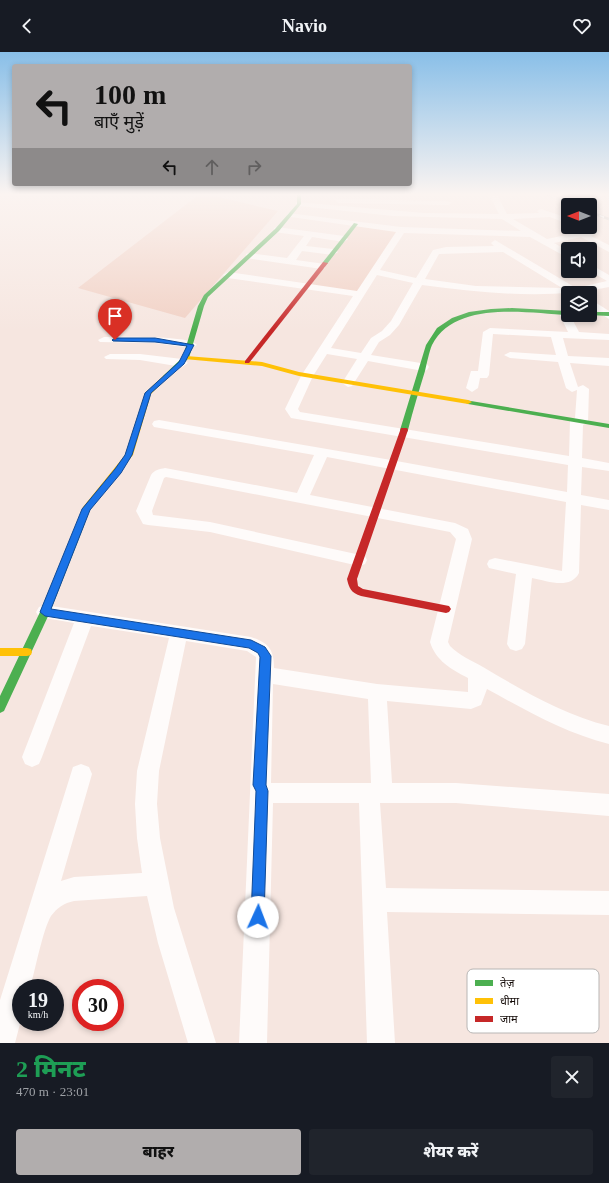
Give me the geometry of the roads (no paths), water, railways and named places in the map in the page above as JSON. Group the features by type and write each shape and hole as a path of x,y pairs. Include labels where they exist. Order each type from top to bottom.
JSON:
{"main road":[{"path":"0,708 45,612 86,509 118,471 128,455 148,393 184,360 191,345 203,301 211,290 267,239"},
{"path":"247,362 344,239"},
{"path":"446,609 361,592 354,588 352,579 436,332 446,324 464,316 486,311 503,310 561,313"},
{"path":"597,314 608,315"},
{"path":"184,360 247,362 307,376 609,426"},
{"path":"0,652 27,652"}],"street":[{"path":"289,262 306,239"},
{"path":"395,239 307,376 291,409 296,416 609,467"},
{"path":"490,239 566,286"},
{"path":"542,239 561,251"},
{"path":"546,242 555,239"},
{"path":"595,239 609,249"},
{"path":"299,248 333,252"},
{"path":"348,383 375,340 386,333 395,322 418,281 438,250 504,249"},
{"path":"250,256 322,266"},
{"path":"597,271 609,279"},
{"path":"374,272 418,281 476,289 561,292"},
{"path":"228,275 360,294"},
{"path":"597,287 609,284"},
{"path":"597,307 608,315"},
{"path":"479,322 482,332 609,337"},
{"path":"570,322 575,335"},
{"path":"472,388 479,375 488,332"},
{"path":"495,564 557,577 566,577 571,573 579,421 577,389 564,359 556,334"},
{"path":"104,340 155,340 191,345"},
{"path":"324,350 423,367"},
{"path":"510,355 609,362"},
{"path":"110,357 140,357 184,360"},
{"path":"159,424 391,464 575,500 609,505"},
{"path":"302,498 322,452"},
{"path":"359,560 210,527 148,520 144,516 144,511 158,475 165,472 455,528 462,533 464,539 439,642 442,650 450,657 477,673 576,725 609,735"},
{"path":"516,644 525,570"},
{"path":"45,612 251,644 261,650 265,656 253,1043"},
{"path":"32,757 85,619"},
{"path":"179,634 148,770 146,812 155,884 202,1043"},
{"path":"265,676 377,692 471,701 475,699 477,695 477,673"},
{"path":"377,692 374,900 381,1043"},
{"path":"1,1043 81,774"},
{"path":"262,791 269,793 456,793 609,805"},
{"path":"42,906 51,896 62,891 155,884"},
{"path":"374,900 609,903"}]}
